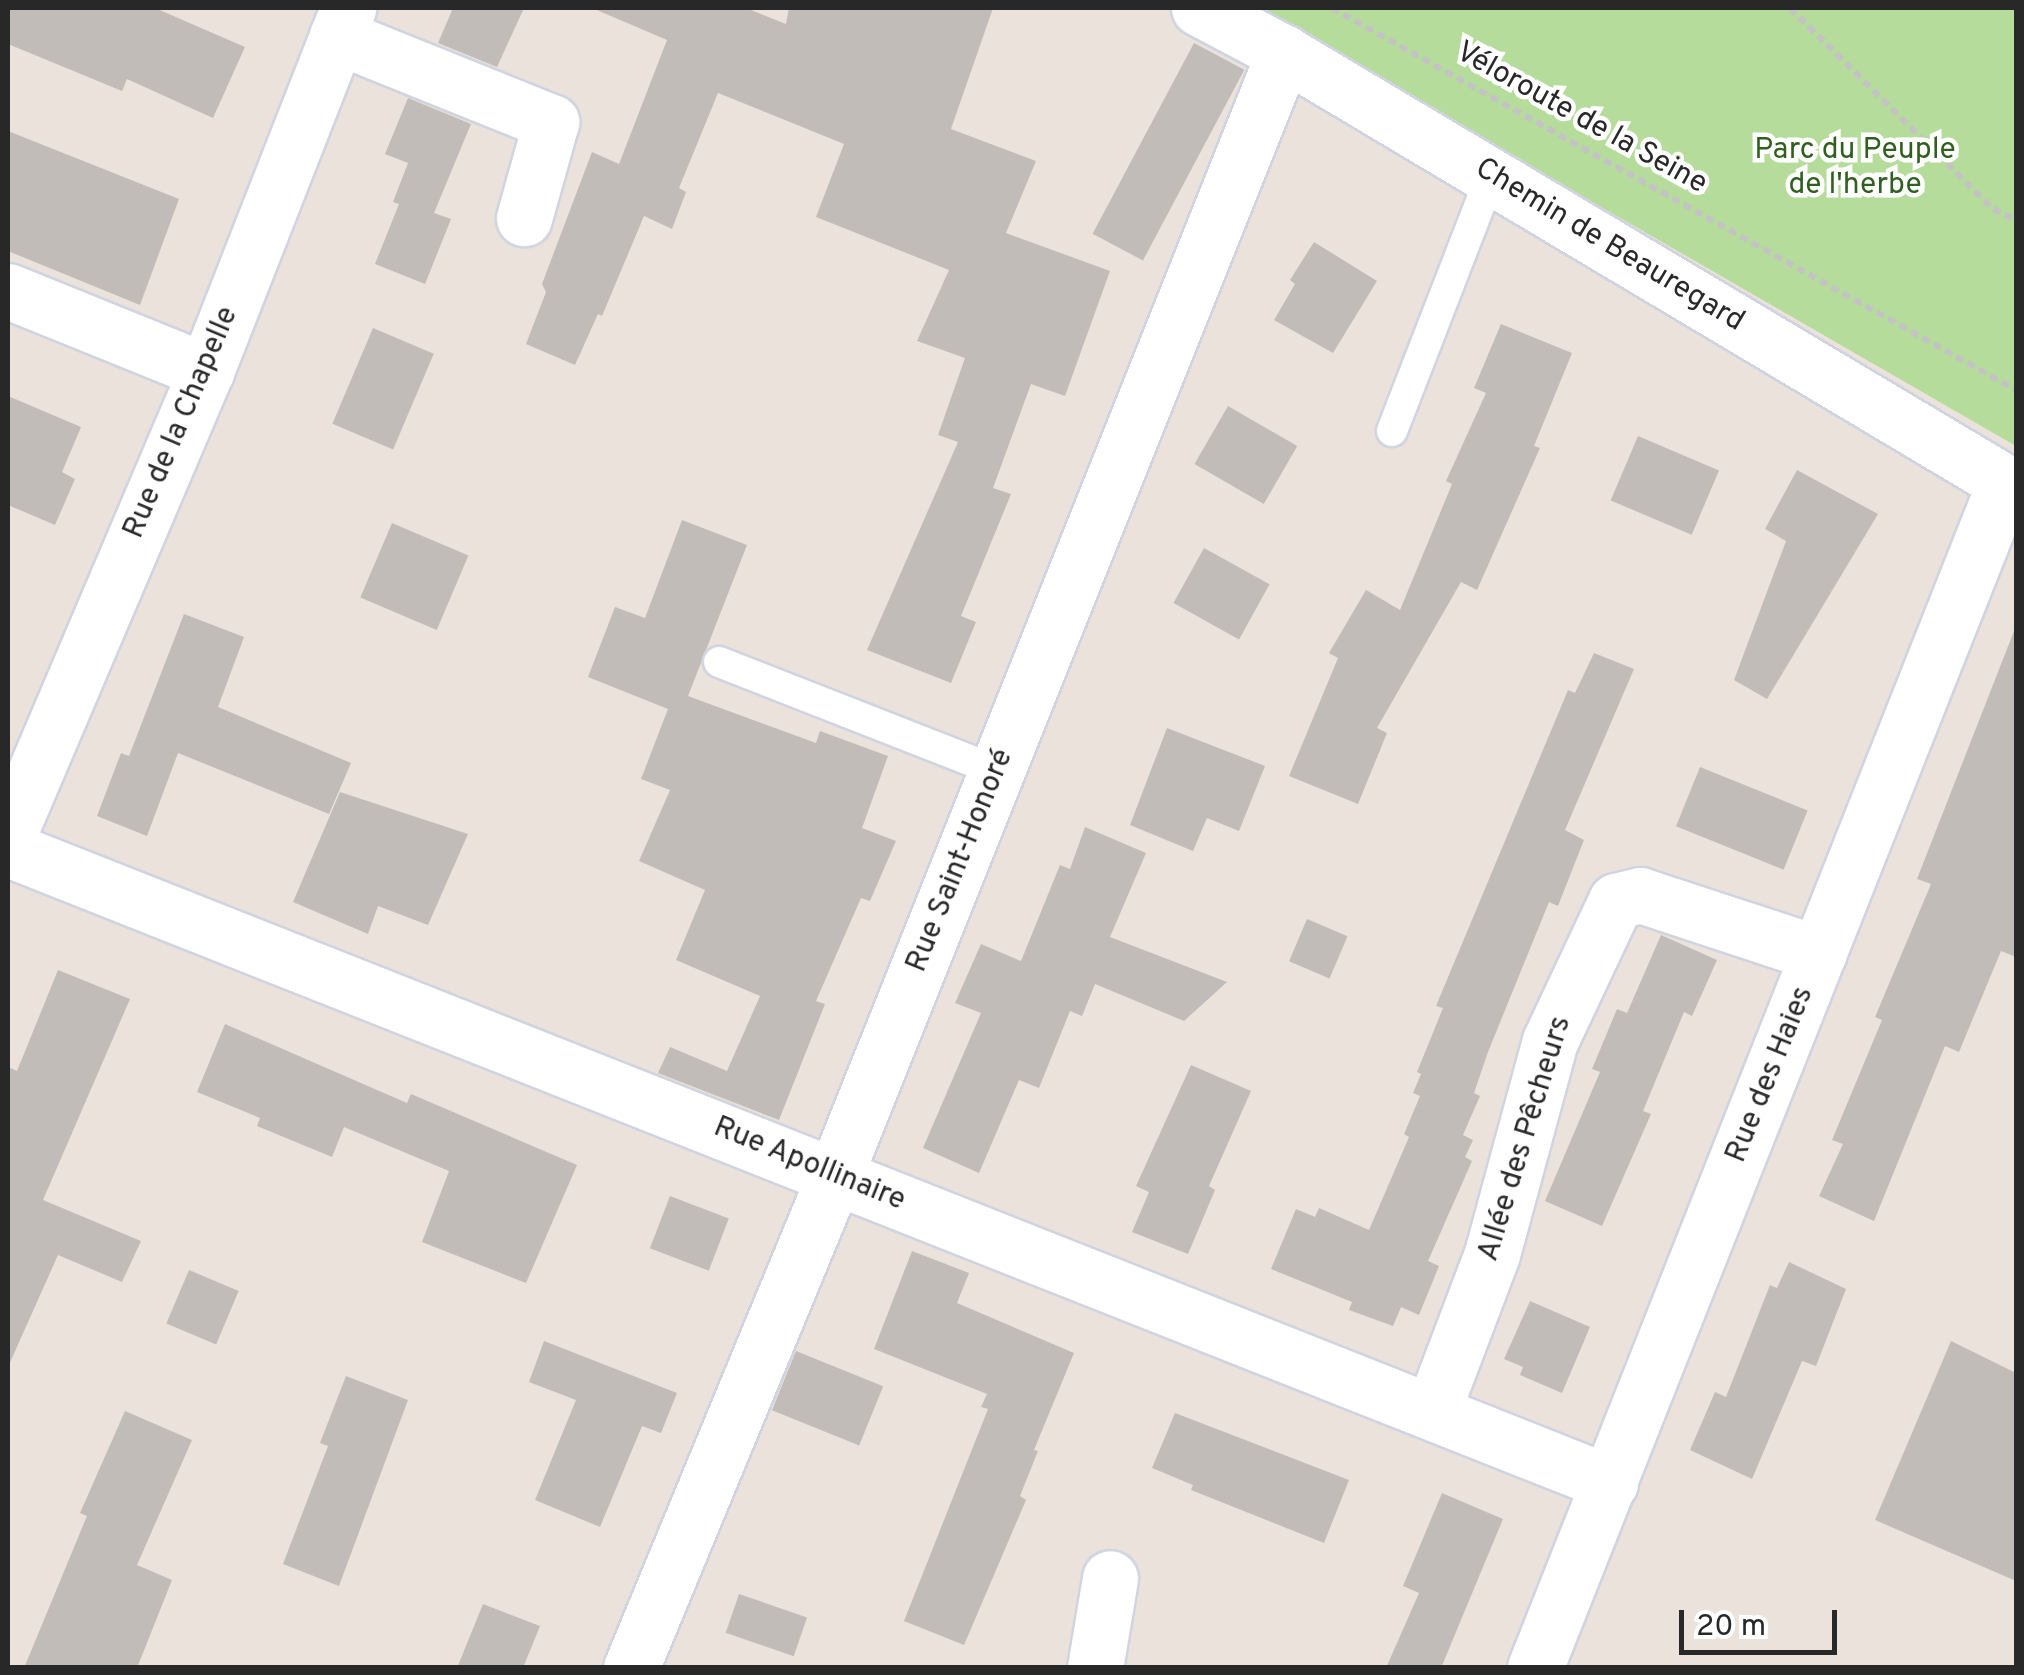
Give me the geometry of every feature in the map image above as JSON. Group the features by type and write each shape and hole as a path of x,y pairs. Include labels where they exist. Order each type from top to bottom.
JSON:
{"street":[{"name":"Chemin de Beauregard","path":"1200,8 1284,53 2011,485"},
{"path":"343,22 551,122 524,218"},
{"name":"Rue de la Chapelle","path":"8,836 206,371 343,22"},
{"name":"Rue Saint-Honoré","path":"632,1668 835,1175 1284,53"},
{"path":"8,291 206,371"},
{"name":"Rue des Haies","path":"1534,1668 2011,485"},
{"name":"Rue Apollinaire","path":"8,849 1610,1483"},
{"name":"Allée des Pêcheurs","path":"1432,1412 1492,1254 1550,1041 1616,900 1640,895 1819,954"},
{"path":"1095,1668 1110,1578"}],"lane":[{"path":"1392,430 1491,176"},
{"path":"719,662 997,771"}],"path":[{"name":"Véloroute de la Seine","path":"1332,8 2016,390"},
{"path":"1790,8 1994,209 2016,220"}],"green space":[{"name":"Parc du Peuple de l'herbe","path":"1256,8 2016,8 2016,446"}],"building":[{"path":"8,8 155,8 245,47 213,118 127,79 122,91 8,44"},
{"path":"453,8 524,8 497,67 438,43"},
{"path":"592,8 746,8 786,24 789,8 993,8 951,129 1036,161 1006,233 1110,271 1065,396 1031,384 993,488 1011,494 961,616 976,622 951,683 867,650 958,442 938,435 965,358 917,341 949,270 816,217 844,144 718,93 679,188 686,192 672,229 644,216 602,316 598,314 575,365 526,344 546,292 542,284 592,152 619,164 667,40"},
{"path":"1194,43 1244,70 1143,260 1093,234"},
{"path":"408,98 471,124 434,213 451,219 425,284 375,264 399,204 393,202 408,163 385,154"},
{"path":"8,131 179,199 140,305 8,251"},
{"path":"1314,242 1377,281 1333,353 1274,320 1295,284 1290,280"},
{"path":"1501,324 1572,353 1534,446 1540,448 1477,590 1461,582 1377,728 1387,733 1358,804 1289,776 1338,658 1329,653 1366,590 1400,610 1452,484 1446,481 1486,393 1474,388"},
{"path":"373,328 434,354 393,450 332,424"},
{"path":"8,396 81,427 62,472 75,479 55,525 8,505"},
{"path":"1228,406 1297,446 1264,504 1194,464"},
{"path":"1638,436 1719,470 1692,535 1611,500"},
{"path":"1797,470 1878,514 1767,699 1734,680 1786,541 1765,529"},
{"path":"682,520 747,545 688,696 816,743 820,731 888,756 862,828 896,841 870,901 861,898 816,1001 825,1004 779,1120 658,1073 670,1047 727,1071 760,996 676,960 705,890 639,861 670,790 641,779 668,709 588,677 615,607 645,618"},
{"path":"392,523 468,555 437,630 360,598"},
{"path":"1204,548 1270,584 1239,639 1173,603"},
{"path":"184,614 244,637 218,707 351,763 329,814 178,753 147,836 97,816 121,753 129,756"},
{"path":"2014,631 2016,957 2001,951 1959,1052 1945,1046 1874,1221 1819,1196 1843,1144 1832,1140 1882,1020 1875,1017 1931,884 1917,879"},
{"path":"1594,653 1634,669 1565,830 1584,840 1558,906 1549,902 1474,1093 1480,1096 1463,1135 1473,1140 1465,1157 1472,1161 1428,1261 1439,1266 1419,1315 1401,1307 1393,1326 1349,1310 1352,1302 1271,1269 1296,1209 1315,1217 1319,1208 1369,1230 1409,1137 1404,1134 1420,1096 1413,1093 1421,1074 1417,1072 1443,1008 1436,1006 1568,690 1575,693"},
{"path":"1167,728 1265,766 1239,831 1207,818 1193,851 1130,825"},
{"path":"1700,767 1808,810 1784,870 1676,826"},
{"path":"340,792 468,834 428,925 378,906 368,934 293,902"},
{"path":"1085,827 1146,853 1110,937 1227,982 1184,1021 1095,984 1082,1016 1070,1011 1039,1088 1019,1080 979,1173 923,1148 981,1013 955,1003 981,944 1021,961 1060,865 1070,869"},
{"path":"1307,919 1348,936 1330,979 1289,961"},
{"path":"1661,935 1717,960 1692,1016 1684,1012 1643,1111 1651,1114 1602,1226 1545,1201 1600,1072 1592,1069 1617,1009 1627,1013"},
{"path":"58,970 130,999 43,1200 141,1241 122,1282 58,1255 8,1367 8,1067 17,1071"},
{"path":"225,1024 407,1103 411,1094 577,1165 526,1283 422,1242 449,1171 344,1127 332,1157 257,1126 260,1118 197,1092"},
{"path":"1191,1065 1251,1091 1209,1186 1215,1190 1188,1254 1132,1232 1149,1192 1136,1186"},
{"path":"670,1196 729,1219 709,1271 650,1248"},
{"path":"912,1251 969,1273 957,1303 1074,1353 1034,1450 1038,1451 1020,1496 1026,1500 964,1645 904,1621 988,1409 981,1407 987,1394 874,1349"},
{"path":"1789,1262 1846,1289 1816,1366 1802,1361 1752,1479 1690,1450 1715,1392 1726,1397 1770,1285 1777,1288"},
{"path":"189,1270 239,1291 216,1344 166,1323"},
{"path":"1530,1301 1590,1327 1562,1393 1520,1375 1523,1367 1504,1359"},
{"path":"544,1341 677,1393 661,1433 642,1426 600,1527 535,1500 576,1400 529,1382"},
{"path":"1951,1341 2016,1373 2016,1581 1875,1520"},
{"path":"796,1351 883,1386 859,1446 772,1410"},
{"path":"346,1376 408,1400 339,1586 283,1564 328,1446 320,1443"},
{"path":"125,1411 192,1440 137,1565 172,1580 137,1668 24,1668 87,1516 80,1513"},
{"path":"1175,1413 1349,1480 1324,1543 1191,1490 1193,1485 1152,1468"},
{"path":"1442,1493 1503,1519 1441,1668 1386,1668 1419,1593 1403,1586"},
{"path":"739,1594 807,1617 794,1656 726,1633"},
{"path":"483,1604 540,1626 523,1668 457,1668"}]}
